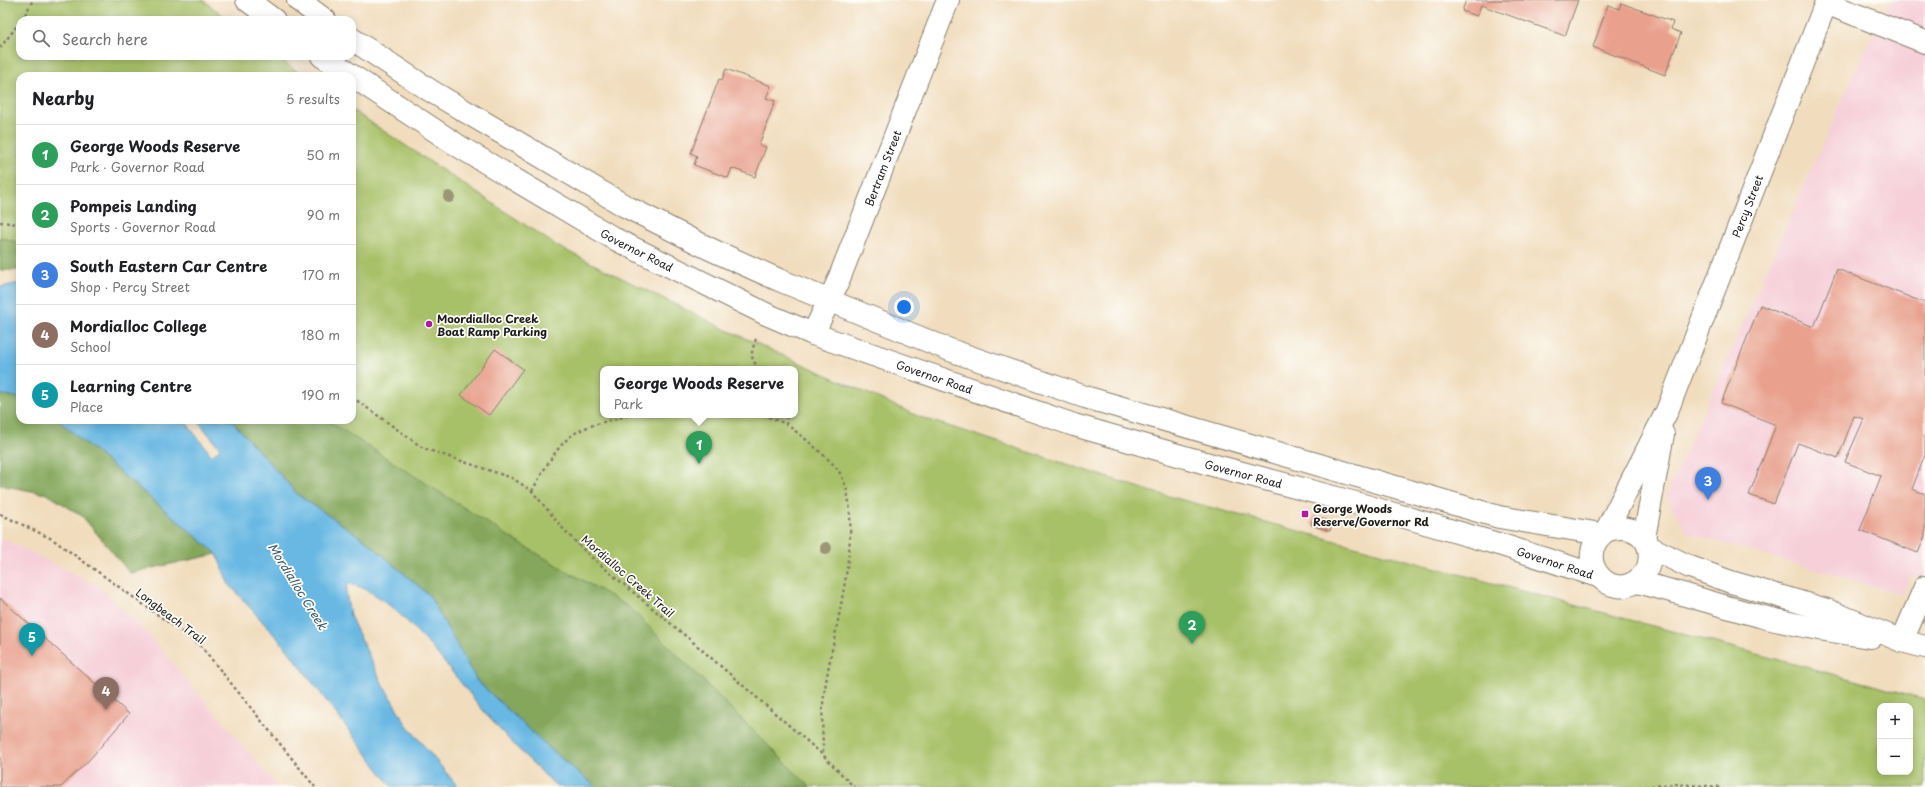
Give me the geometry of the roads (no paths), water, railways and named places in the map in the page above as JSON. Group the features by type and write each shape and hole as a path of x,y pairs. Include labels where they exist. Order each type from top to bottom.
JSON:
{"street":[{"path":"247,0 269,16"},
{"path":"298,0 320,16"},
{"name":"Bertram Street","path":"813,334 830,300 948,0"},
{"path":"1827,2 1925,42"},
{"name":"Percy Street","path":"1603,533 1667,411 1827,2"},
{"path":"356,41 431,91 625,206 716,252 779,280 950,350 1085,397 1499,517 1603,533"},
{"name":"Governor Road","path":"328,60 346,72"},
{"name":"Governor Road","path":"356,78 460,147 615,239 752,307 813,334 1074,425 1216,466 1363,505 1505,546 1598,576"},
{"name":"Percy Street","path":"1646,543 1667,411"},
{"path":"1646,543 1650,557 1649,567 1637,582 1629,585 1616,586 1604,582 1598,576 1591,559 1595,541 1603,533 1613,528 1630,529 1646,543 1703,572 1731,582 1827,610 1902,641"},
{"path":"1637,582 1686,594 1720,606 1764,618 1823,630 1902,641 1925,647"},
{"path":"1902,641 1925,587"}],"water":[{"path":"16,284 16,397 0,394 0,287"},
{"name":"Mordialloc Creek","path":"63,424 187,424 212,456 220,448 200,424 235,424 298,495 365,540 429,595 477,681 557,755 596,787 557,787 516,747 446,664 406,621 386,603 366,590 348,584 346,592 350,616 381,681 406,724 458,787 392,787 287,649 228,583 217,554"}],"place":[{"name":"Moordialloc Creek Boat Ramp Parking","path":"429,324"},
{"name":"George Woods Reserve","path":"699,464"},
{"name":"South Eastern Car Centre","path":"1708,500"},
{"name":"George Woods Reserve/Governor Rd","path":"1305,514"},
{"name":"Pompeis Landing","path":"1192,644"},
{"name":"Learning Centre","path":"32,656"},
{"name":"Mordialloc College","path":"106,710"}]}
